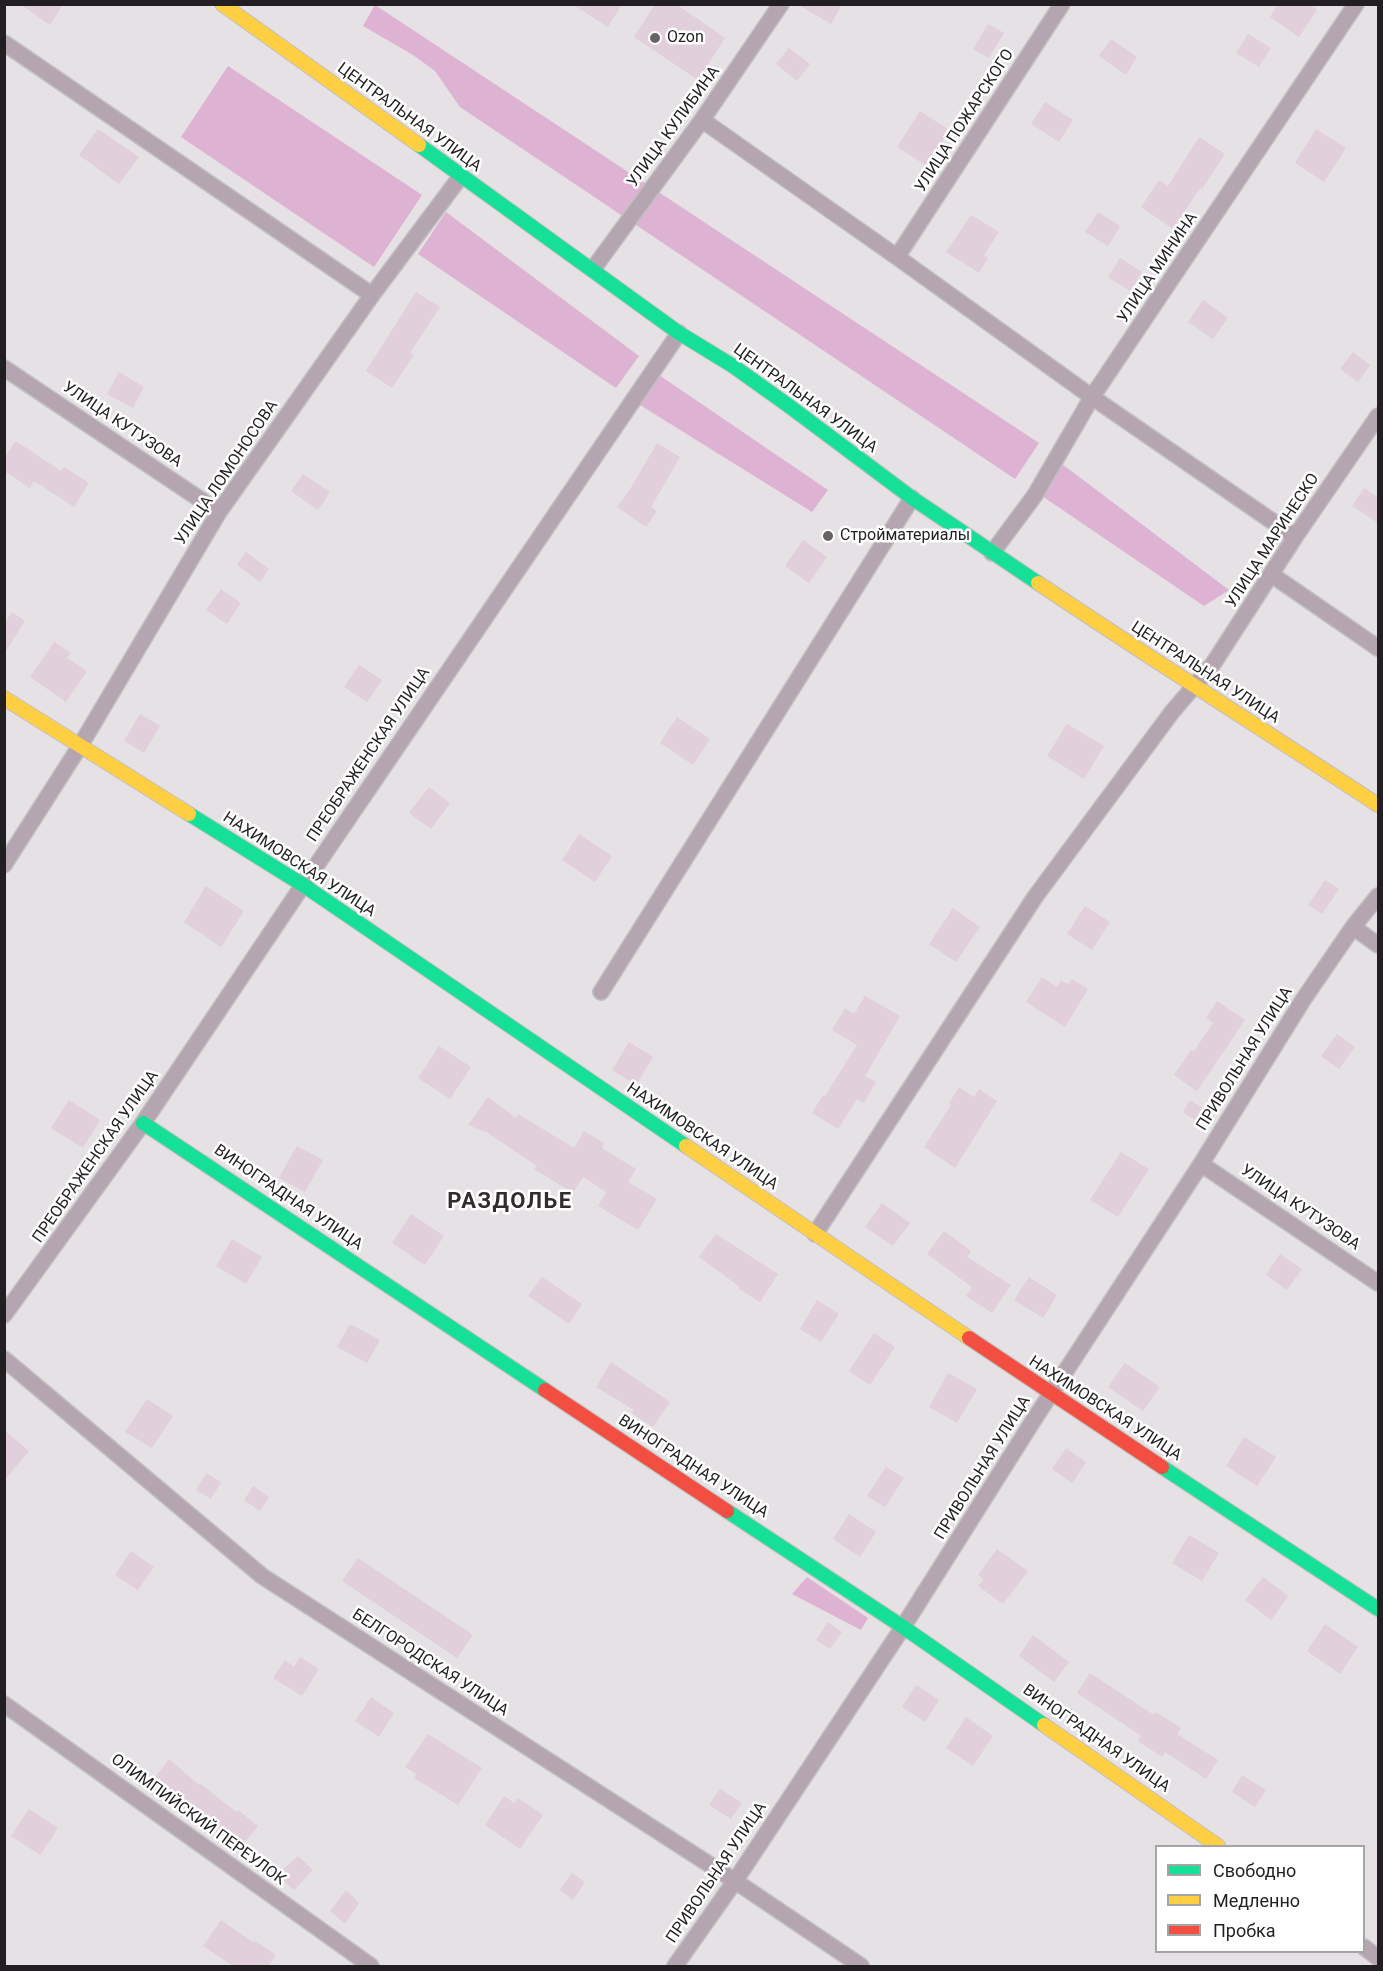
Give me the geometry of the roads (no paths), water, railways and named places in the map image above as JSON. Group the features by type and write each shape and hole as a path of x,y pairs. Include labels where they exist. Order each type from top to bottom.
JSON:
{"street":[{"name":"ЦЕНТРАЛЬНАЯ УЛИЦА","path":"222,4 679,333 742,372 912,498 1160,665 1378,805"},
{"name":"УЛИЦА КУЛИБИНА","path":"593,269 702,120 781,4"},
{"name":"УЛИЦА ПОЖАРСКОГО","path":"897,257 1062,4"},
{"name":"УЛИЦА МИНИНА","path":"992,553 1035,495 1092,397 1356,4"},
{"path":"4,43 372,295"},
{"path":"702,120 1092,397 1295,537"},
{"name":"УЛИЦА ЛОМОНОСОВА","path":"4,865 80,746 219,512 372,295 461,176"},
{"name":"ПРЕОБРАЖЕНСКАЯ УЛИЦА","path":"4,1315 143,1123 679,333"},
{"name":"УЛИЦА КУТУЗОВА","path":"4,368 219,512"},
{"name":"УЛИЦА МАРИНЕСКО","path":"1196,686 1378,416"},
{"path":"601,992 912,498"},
{"path":"1272,575 1378,648"},
{"path":"815,1234 1035,897 1172,712 1196,686"},
{"name":"НАХИМОВСКАЯ УЛИЦА","path":"4,698 303,885 1051,1394 1378,1609"},
{"name":"ПРИВОЛЬНАЯ УЛИЦА","path":"675,1966 735,1881 903,1627 1201,1164 1303,1000 1353,927 1378,896"},
{"path":"1353,927 1378,945"},
{"name":"ВИНОГРАДНАЯ УЛИЦА","path":"143,1123 903,1627 1217,1845"},
{"name":"УЛИЦА КУТУЗОВА","path":"1201,1164 1378,1282"},
{"name":"БЕЛГОРОДСКАЯ УЛИЦА","path":"4,1359 262,1576 735,1881 861,1966"},
{"name":"ОЛИМПИЙСКИЙ ПЕРЕУЛОК","path":"4,1704 371,1966"},
{"path":"1365,1948 1378,1958"}],"place":[{"name":"Ozon","path":"655,38"},
{"name":"Стройматериалы","path":"828,536"}],"district":[{"name":"РАЗДОЛЬЕ","path":"510,1202"}]}
